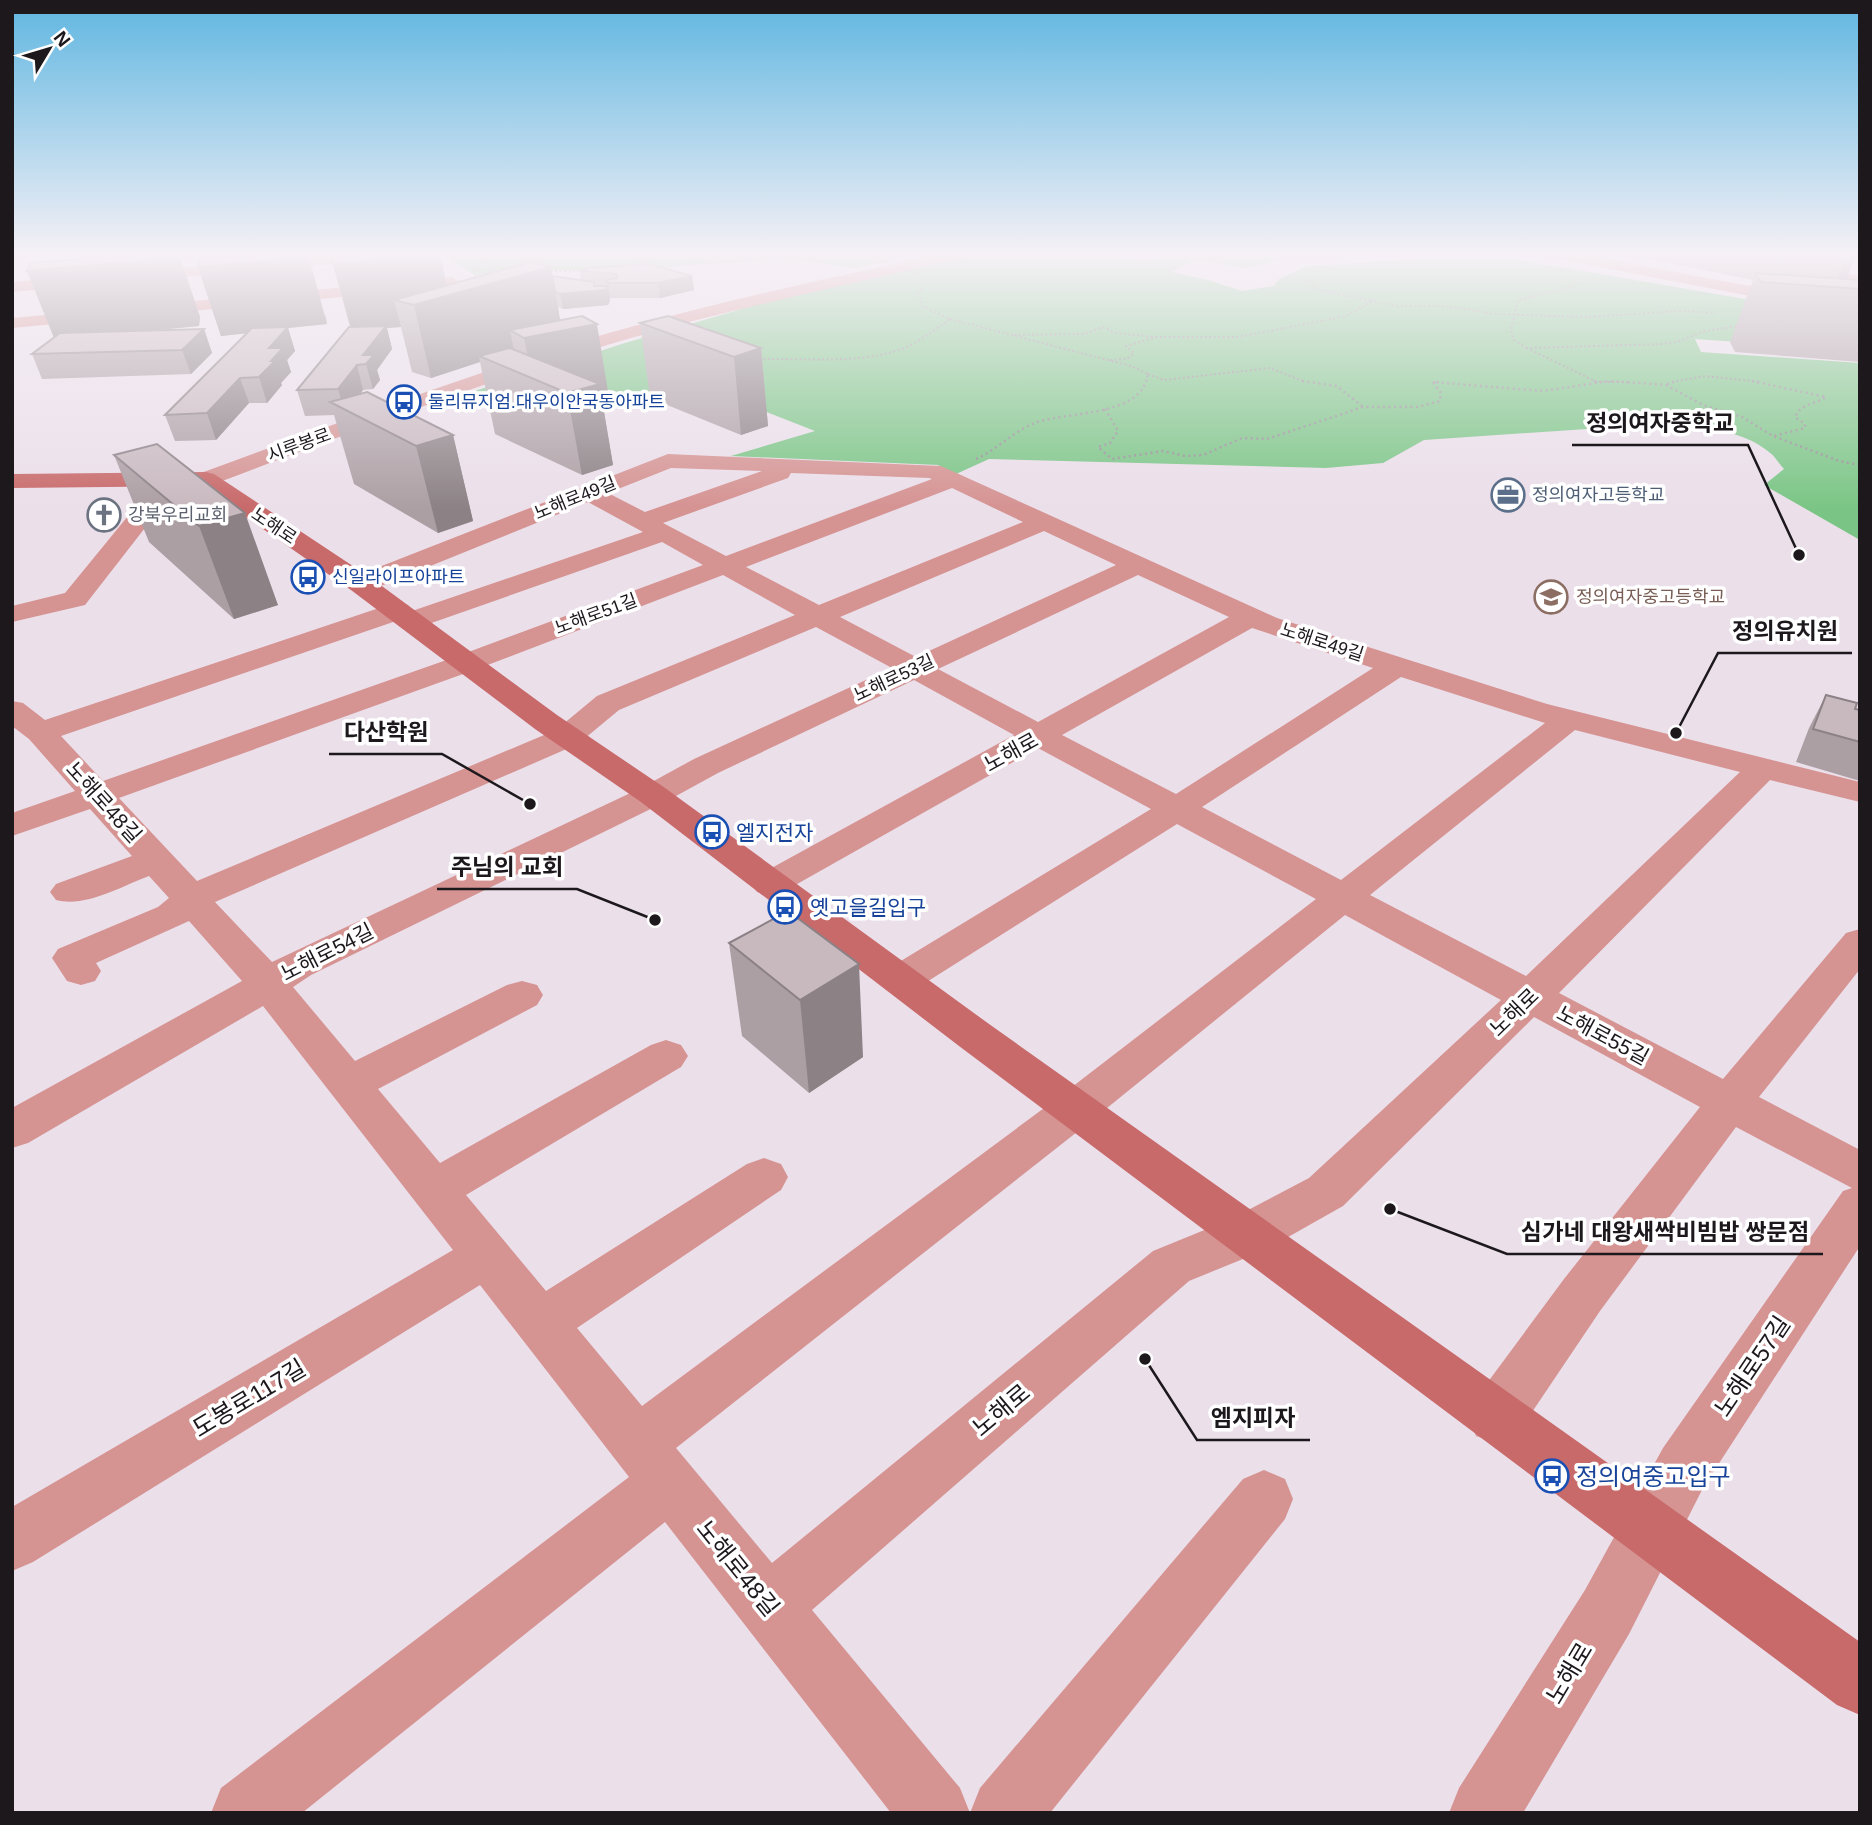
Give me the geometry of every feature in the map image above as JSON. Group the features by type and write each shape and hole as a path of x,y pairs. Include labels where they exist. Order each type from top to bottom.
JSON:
{"main road":[{"path":"14,483 206,479"},
{"name":"노해로","path":"206,479 361,584 567,737 653,796 1075,1109 1860,1682"}],"street":[{"name":"시루봉로","path":"12,614 75,599 146,510 206,479 384,414 608,339"},
{"name":"노해로49길","path":"361,584 668,461 933,471 1250,617 1570,719 1860,792"},
{"name":"노해로49길","path":"654,527 799,466"},
{"name":"노해로51길","path":"466,663 726,565 946,477"},
{"path":"590,493 916,668"},
{"path":"81,971 72,958 172,916 191,898 567,737 608,703 1044,522"},
{"path":"26,721 404,616 654,527"},
{"name":"노해로53길","path":"653,796 706,766 1138,565"},
{"name":"노해로","path":"770,884 1250,617"},
{"path":"12,825 466,663"},
{"path":"900,980 1176,809 1397,666"},
{"name":"노해로55길","path":"916,668 1860,1172"},
{"path":"246,1813 653,1462 1131,1062 1346,898 1570,719"},
{"name":"노해로48길","path":"26,721 96,793 268,984 935,1813"},
{"name":"노해로","path":"769,1606 1171,1266 1247,1235 1326,1192 1530,997 1764,767"},
{"name":"노해로54길","path":"12,1130 268,984 297,964 653,796"},
{"path":"69,892 156,860"},
{"path":"1496,1417 1536,1357 1728,1101 1860,942"},
{"path":"349,1084 522,995"},
{"path":"435,1190 666,1056"},
{"path":"541,1323 764,1177"},
{"name":"노해로57길","path":"1650,1530 1683,1468 1860,1205"},
{"name":"도봉로117길","path":"12,1541 486,1256"},
{"path":"1005,1813 1264,1499"},
{"name":"노해로","path":"1484,1813 1607,1612 1650,1530"}],"path":[{"path":"749,359 852,356 895,351 921,339"},
{"path":"1021,339 1110,360 1164,380 1270,368 1306,383 1337,386 1363,407"},
{"path":"1110,360 1127,359 1133,353 1126,346 1149,339"},
{"path":"1514,339 1598,383"},
{"path":"1527,348 1661,344 1684,339"},
{"path":"946,477 988,454 1026,426 1105,409 1137,394 1143,390 1148,374"},
{"path":"1666,385 1677,380 1730,377 1826,397 1809,402 1797,411 1795,417 1805,424 1805,428 1773,436"},
{"path":"1105,409 1118,431 1110,443 1098,447 1112,458 1155,452 1185,456 1203,455 1242,438 1267,439 1363,407 1417,407 1440,401 1441,393 1433,382 1543,391 1598,383 1666,385 1681,390 1703,405 1742,417 1773,436 1839,461 1860,466"}],"green space":[{"path":"638,339 1695,339 1701,352 1860,363 1860,540 1764,485 1784,469 1758,444 1718,430 1689,426 1661,424 1424,440 1383,463 1326,468 989,459 956,474 938,465 731,456 815,431 690,382 632,395 591,386 490,409 456,397"},
{"path":"1697,339 1832,339 1843,349"}],"building":[{"path":"52,339 193,339 182,350 32,354"},
{"path":"241,339 277,339 269,348 283,348 271,361 275,361 259,377 240,378 207,413 165,415"},
{"path":"339,339 376,339 363,355 374,355 366,364 357,365 338,389 297,390"},
{"path":"685,339 735,339 761,348 734,357"},
{"path":"510,348 600,384 567,393 479,356"},
{"path":"367,392 453,435 416,446 330,402"},
{"path":"157,444 245,513 199,526 114,455"},
{"path":"1826,695 1857,703 1855,709 1860,710 1860,742 1813,729"},
{"path":"788,911 859,964 800,1000 729,943"}],"place":[{"name":"둘리뮤지엄.대우이안국동아파트","path":"404,402"},
{"name":"정의여자고등학교","path":"1508,495"},
{"name":"강북우리교회","path":"104,515"},
{"name":"정의여자중학교","path":"1799,555"},
{"name":"신일라이프아파트","path":"308,577"},
{"name":"정의여자중고등학교","path":"1551,597"},
{"name":"정의유치원","path":"1676,733"},
{"name":"다산학원","path":"530,804"},
{"name":"엘지전자","path":"712,832"},
{"name":"옛고을길입구","path":"785,907"},
{"name":"주님의 교회","path":"655,920"},
{"name":"심가네 대왕새싹비빔밥 쌍문점","path":"1390,1209"},
{"name":"엠지피자","path":"1145,1359"},
{"name":"정의여중고입구","path":"1552,1476"}]}
